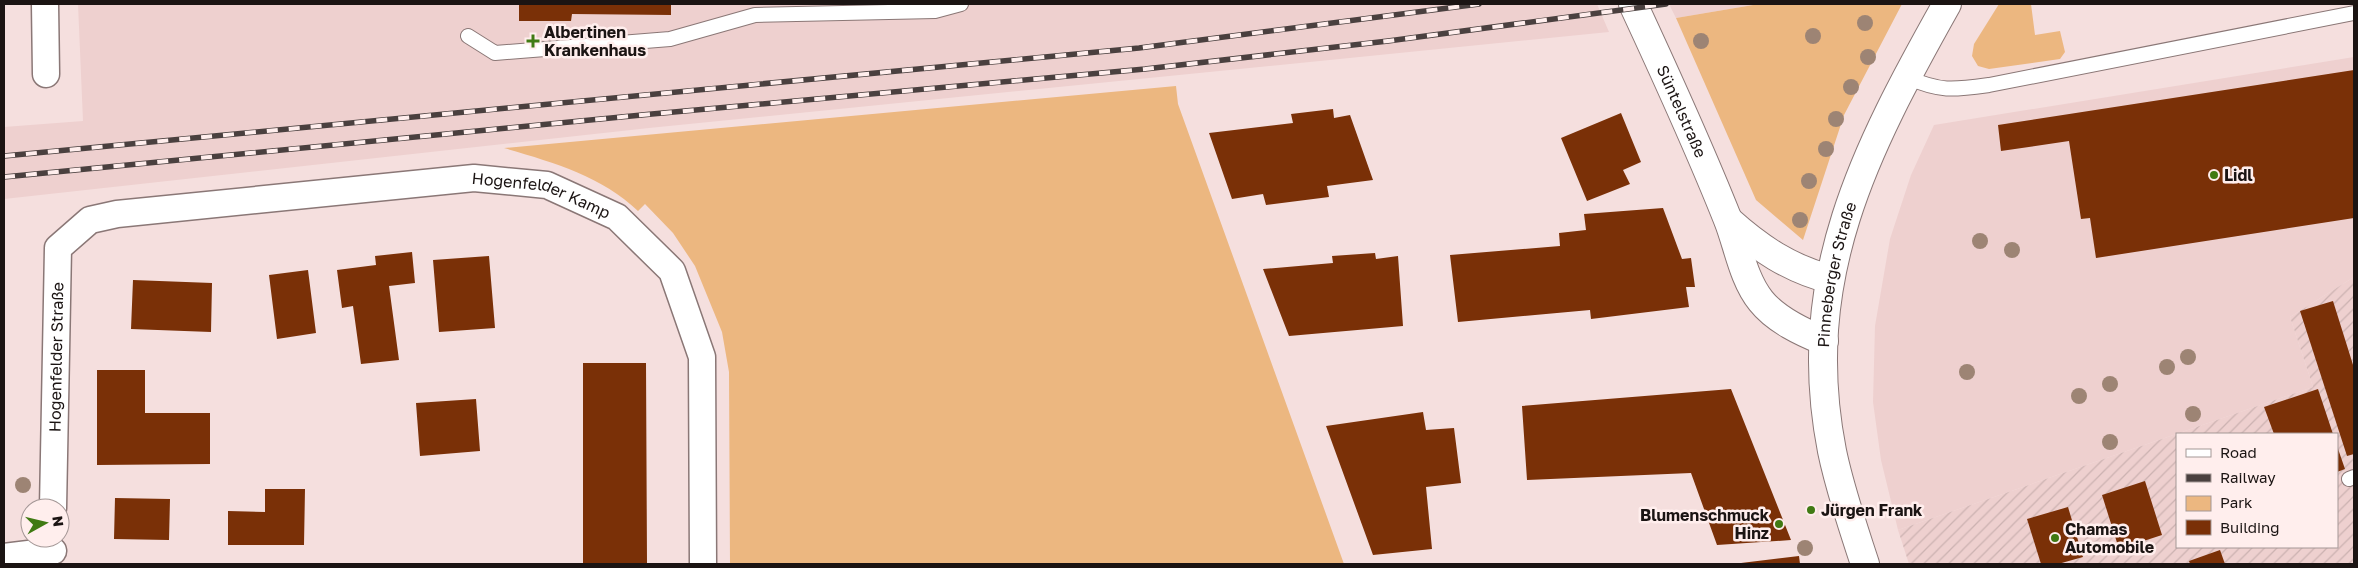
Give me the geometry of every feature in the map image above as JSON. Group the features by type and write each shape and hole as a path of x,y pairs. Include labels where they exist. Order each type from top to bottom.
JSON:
{"main road":[{"name":"Süntelstraße","path":"1633,4 1728,220 1752,285 1760,300 1770,310 1796,328 1824,342"},
{"name":"Pinneberger Straße","path":"1865,564 1832,450 1826,402 1824,342 1830,279 1838,238 1849,203 1883,122 1947,4"},
{"name":"Süntelstraße","path":"1728,220 1770,254 1798,268 1830,279"}],"street":[{"path":"46,4 46,74"},
{"name":"Hogenfelder Kamp","path":"90,220 117,214 474,178 547,185 617,217 672,271 702,357 703,564"},
{"name":"Hogenfelder Straße","path":"53,498 58,248 90,220"},
{"path":"4,557 53,551"}],"lane":[{"path":"468,36 495,53 670,39 755,15 935,10 961,4"},
{"path":"1906,77 1930,87 1950,90 1989,85 2354,13"}],"shaded area":[{"path":"78,4 1597,4 1609,32 649,128 4,199 4,127 83,121"},
{"path":"1669,4 1759,4 1676,18"},
{"path":"2354,57 2354,277 2290,317 2313,387 1898,530 1881,460 1873,402 1875,326 1890,239 1911,175 1934,125"},
{"path":"2354,277 2354,564 1909,564 1898,530 2176,434 2176,548 2338,548 2338,433 2180,433 2313,387 2290,317"}],"green space":[{"path":"1759,4 1902,4 1844,115 1803,240 1756,200 1676,18"},
{"path":"1999,4 2031,4 2035,35 2060,31 2065,52 2060,59 1989,69 1978,66 1972,56 1974,44"},
{"path":"1176,86 1178,104 1344,564 730,564 729,372 722,332 695,266 673,233 645,204 638,211 609,188 592,179 558,165 504,148"}],"building":[{"path":"519,4 671,4 671,15 572,14 571,21 519,21"},
{"name":"Lidl","path":"2354,70 2354,218 2096,258 2090,218 2081,219 2069,141 2001,151 1998,125"},
{"path":"1333,109 1334,118 1350,115 1373,180 1327,186 1329,197 1266,205 1263,194 1232,199 1209,133 1293,123 1291,114"},
{"path":"1621,113 1641,162 1623,170 1630,184 1587,201 1561,138"},
{"path":"1663,208 1682,259 1691,258 1695,287 1686,287 1689,307 1591,319 1590,310 1458,322 1450,255 1560,246 1559,233 1586,230 1584,214"},
{"path":"412,252 415,283 389,286 399,360 361,364 353,306 342,308 337,270 376,265 375,256"},
{"path":"1375,253 1376,259 1398,256 1403,326 1289,336 1263,269 1333,263 1332,256"},
{"path":"489,256 495,328 439,332 433,260"},
{"path":"308,270 316,333 277,339 269,275"},
{"path":"133,280 212,283 211,332 131,329"},
{"path":"2333,301 2354,368 2354,454 2347,456 2300,311"},
{"path":"583,363 646,363 647,564 583,564"},
{"path":"97,370 145,370 145,413 210,413 210,464 97,465"},
{"path":"1731,389 1791,540 1717,545 1691,473 1527,480 1522,406"},
{"path":"2318,389 2333,433 2274,433 2264,407"},
{"path":"476,399 480,451 420,456 416,403"},
{"path":"1423,412 1426,430 1454,428 1461,483 1426,487 1432,549 1373,555 1326,426"},
{"path":"2338,449 2345,469 2338,472"},
{"path":"2145,481 2162,535 2119,549 2102,495"},
{"path":"265,489 305,489 304,545 228,545 228,511 265,512"},
{"path":"115,498 170,499 169,540 114,539"},
{"name":"Chamas Automobile","path":"2068,507 2083,557 2058,564 2041,564 2027,519"},
{"path":"2220,550 2225,564 2190,564 2189,561"},
{"path":"1799,556 1800,564 1741,564 1741,563"}],"railway":[{"path":"4,156 1139,48 1479,4"},
{"path":"4,177 652,114 1145,69 1388,41 1666,4"}],"place":[{"name":"Albertinen Krankenhaus","path":"533,41"},
{"name":"Lidl","path":"2214,175"},
{"name":"Jürgen Frank","path":"1811,510"},
{"name":"Blumenschmuck Hinz","path":"1779,524"},
{"name":"Chamas Automobile","path":"2055,538"}]}
